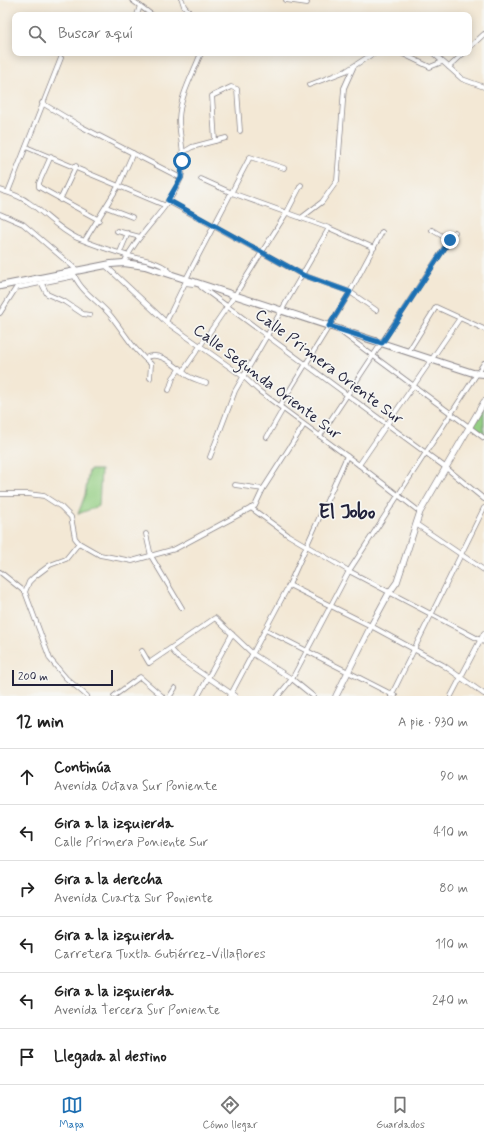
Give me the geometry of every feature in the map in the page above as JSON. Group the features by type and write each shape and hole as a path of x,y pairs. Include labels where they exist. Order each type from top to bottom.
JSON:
{"main road":[{"path":"0,286 75,273 105,265 124,263 145,266 171,273 186,281 282,310 433,360 481,373"}],"street":[{"path":"132,0 148,12"},
{"path":"182,0 184,6 189,12"},
{"path":"286,0 308,3"},
{"path":"138,12 140,6"},
{"path":"472,45 484,34"},
{"path":"124,263 127,256 168,200 181,178 182,153 179,120 182,101 200,56"},
{"path":"309,85 352,68 367,56"},
{"path":"407,56 430,67 442,62"},
{"path":"437,56 462,78 484,87"},
{"path":"449,67 461,56"},
{"path":"8,192 61,58"},
{"path":"301,218 322,202 337,181 344,88 352,68"},
{"path":"215,141 212,96 231,87 237,89 240,130"},
{"path":"42,103 82,127 181,178"},
{"path":"182,153 192,147 226,138"},
{"path":"26,147 76,166 164,205"},
{"path":"85,240 99,220 119,185 133,153"},
{"path":"51,156 39,183 39,187 60,200 99,220"},
{"path":"166,322 250,157 284,168"},
{"path":"60,200 76,166"},
{"path":"201,179 232,193 329,228 374,248"},
{"path":"169,390 173,378 201,346 228,306 287,212 301,185"},
{"path":"0,190 28,201 68,233 127,256 158,264 167,268 171,273"},
{"path":"168,200 303,275 350,292 376,310"},
{"path":"106,207 132,217"},
{"path":"0,214 23,224 75,273 85,292 111,316 127,339 151,364 150,378"},
{"path":"210,457 235,391 329,228"},
{"path":"117,230 140,238"},
{"path":"432,230 450,240"},
{"path":"267,437 306,365 350,292 382,232"},
{"path":"320,436 455,232"},
{"path":"120,252 128,233"},
{"name":"Calle Segunda Oriente Sur","path":"105,265 166,322 244,377 249,383 420,512"},
{"path":"9,284 16,288 42,284 75,273"},
{"path":"42,284 47,294 65,302 83,314 90,315"},
{"name":"Calle Primera Oriente Sur","path":"201,285 386,426 445,467 484,499"},
{"path":"0,313 16,288"},
{"path":"408,352 436,307 484,329"},
{"path":"359,465 433,360 460,318"},
{"path":"336,328 350,340 374,355 484,438"},
{"path":"350,340 355,334"},
{"path":"145,358 152,355 158,356 190,377 206,383"},
{"path":"278,696 292,680 349,571 451,413 481,373 484,363"},
{"path":"336,696 371,626 389,593 397,582 420,512 484,402"},
{"path":"0,494 28,494 44,496 61,507 71,517 75,538 79,543 100,555 127,561 151,556 175,549 255,506 263,489 304,425"},
{"path":"171,649 179,658 232,695 289,585 347,456"},
{"path":"235,485 263,489"},
{"path":"251,508 306,546 349,571 482,641"},
{"path":"266,630 392,695 413,649 432,614 460,554 484,508"},
{"path":"416,524 484,570"},
{"path":"146,534 151,556 182,608"},
{"path":"25,592 29,582 34,577 50,565 66,559 79,543"},
{"path":"0,572 25,592 50,660 82,694 87,696"},
{"path":"289,585 371,626 442,665 484,694"},
{"path":"142,651 150,663 213,618 253,654 313,696"},
{"path":"198,696 232,634"},
{"path":"451,696 482,641 484,634"},
{"path":"114,696 140,676 162,696"},
{"path":"170,696 175,688"}],"green space":[{"path":"484,408 484,434 473,426"},
{"path":"89,470 101,470 99,506 78,514 85,495"}],"district":[{"name":"El Jobo","path":"347,512"}],"route":[{"path":"182,161 181,178 168,200 303,275 350,292 329,326 382,343 450,240"}]}
